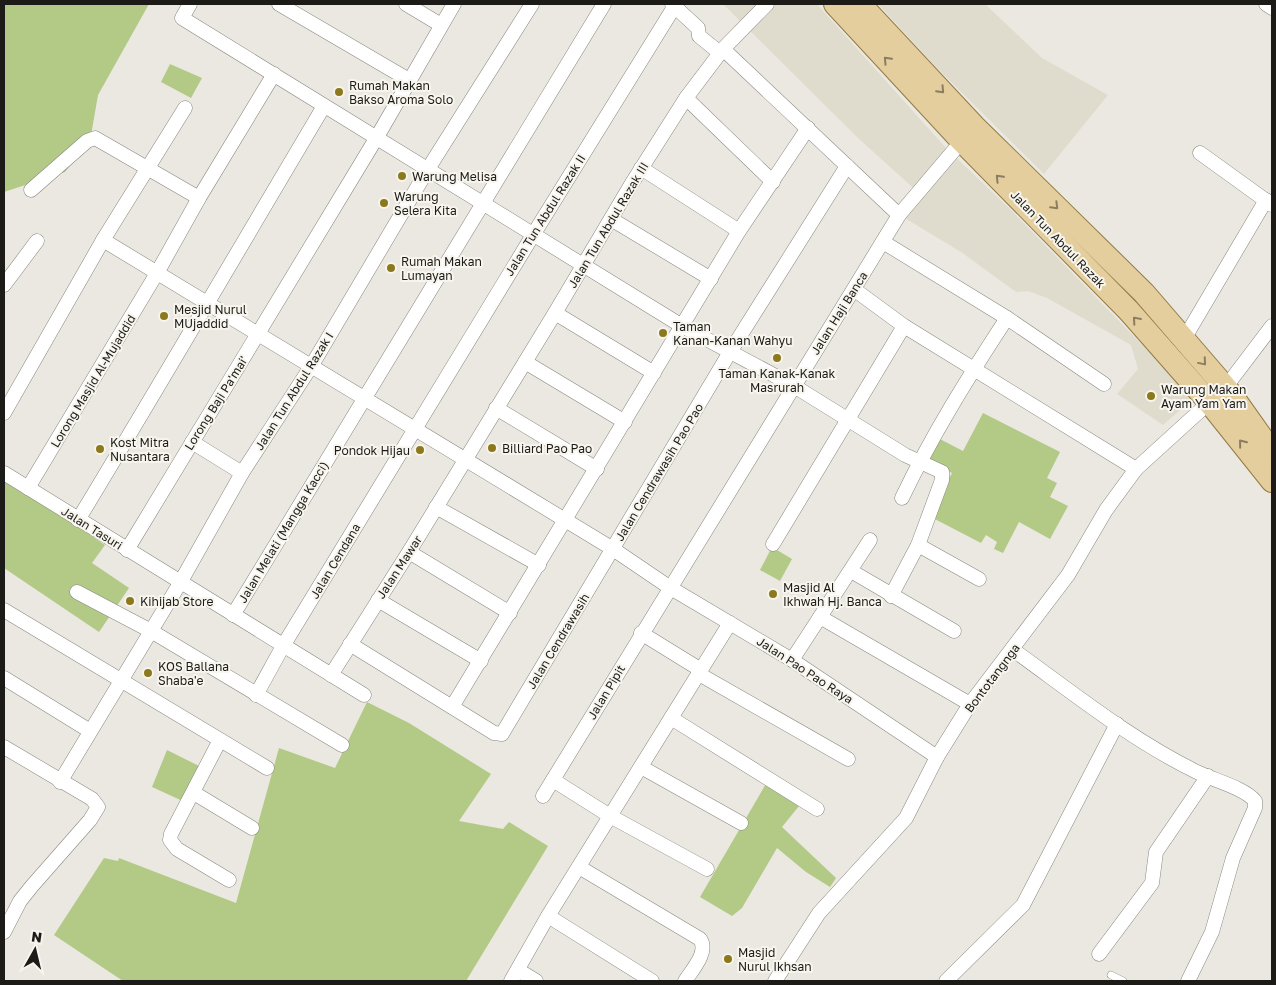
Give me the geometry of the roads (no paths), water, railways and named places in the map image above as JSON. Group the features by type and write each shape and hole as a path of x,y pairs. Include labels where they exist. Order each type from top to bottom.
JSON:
{"main road":[{"name":"Jalan Tun Abdul Razak","path":"835,4 968,133 1144,293 1184,339 1272,481"},
{"name":"Jalan Tun Abdul Razak","path":"860,4 968,133 1129,311 1217,395 1272,452"}],"street":[{"path":"190,4 182,18 682,326 794,386 847,420 919,462 940,470 943,474 918,545 891,596"},
{"path":"279,4 409,80"},
{"path":"406,4 441,24"},
{"name":"Lorong Baji Pa'mai'","path":"128,550 259,334 454,4"},
{"name":"Jalan Tun Abdul Razak I","path":"60,782 120,680 152,631 242,473 312,366 428,170 532,4"},
{"name":"Jalan Melati (Mangga Kacci)","path":"233,615 363,397 604,4"},
{"name":"Jalan Tun Abdul Razak III","path":"466,459 641,168 686,98 721,51 767,4"},
{"path":"1266,4 1272,8"},
{"path":"675,5 698,28 699,36 721,51 808,128 899,215"},
{"name":"Jalan Tun Abdul Razak II","path":"415,428 675,5"},
{"name":"Lorong Masjid Al-Mujaddid","path":"28,488 158,273 199,198 274,74"},
{"path":"686,98 773,182"},
{"path":"78,520 178,355 206,302 324,106"},
{"path":"4,413 103,240 185,108"},
{"path":"350,644 452,707 510,614 682,326 740,232 808,128"},
{"name":"Jalan Haji Banca","path":"669,587 855,290 899,215 968,133"},
{"path":"31,190 91,138 100,139 199,198"},
{"path":"1184,339 1269,203 1200,153"},
{"name":"Jalan Cendrawasih Pao Pao","path":"613,548 730,352 847,166"},
{"path":"641,168 740,232"},
{"path":"611,218 711,279"},
{"name":"Jalan Pao Pao Raya","path":"103,240 613,548 669,587 792,660 938,757"},
{"path":"4,285 37,241"},
{"path":"883,242 1007,318 1104,384"},
{"path":"855,290 904,326 1136,469"},
{"path":"555,313 654,373"},
{"path":"902,498 919,462 974,369 1007,318"},
{"path":"773,544 904,326"},
{"name":"Bontotangnga","path":"775,981 819,913 906,818 938,757 970,704 1068,575 1106,510 1136,469 1217,395 1272,326"},
{"path":"525,362 625,422"},
{"path":"496,408 597,469"},
{"name":"Jalan Cendana","path":"256,694 415,428"},
{"path":"192,442 242,473"},
{"name":"Jalan Mawar","path":"331,675 466,459"},
{"name":"Jalan Tasuri","path":"4,473 364,695"},
{"path":"436,507 539,565"},
{"path":"792,660 851,572 870,540"},
{"path":"918,545 978,579"},
{"name":"Jalan Cendrawasih","path":"452,707 494,733 502,734 613,548"},
{"path":"409,552 510,614"},
{"path":"851,572 954,631"},
{"name":"Jalan Pipit","path":"543,796 669,587"},
{"path":"77,592 152,631 342,745"},
{"path":"378,600 481,661"},
{"path":"4,610 267,768"},
{"path":"820,617 970,704"},
{"path":"536,981 515,976 548,916 730,623"},
{"path":"641,633 700,672 848,759"},
{"path":"1012,650 1117,724 1180,763 1247,794 1256,803 1233,858 1212,932 1188,981"},
{"path":"4,678 90,731"},
{"path":"671,718 817,809"},
{"path":"946,981 1022,905 1117,724"},
{"path":"220,740 171,834 171,844 229,880"},
{"path":"4,747 60,782 92,799 98,807 90,820 20,901 4,932"},
{"path":"641,767 741,823"},
{"path":"1100,954 1152,883 1156,852 1208,776"},
{"path":"553,780 610,816 707,869"},
{"path":"194,793 252,828"},
{"path":"578,867 700,939 703,947 700,957 684,981"},
{"path":"548,916 652,981"}],"lane":[{"path":"1111,974 1123,981"}],"place":[{"name":"Rumah Makan Bakso Aroma Solo","path":"339,92"},
{"name":"Warung Melisa","path":"402,176"},
{"name":"Warung Selera Kita","path":"384,203"},
{"name":"Rumah Makan Lumayan","path":"391,268"},
{"name":"Mesjid Nurul MUjaddid","path":"164,316"},
{"name":"Taman Kanan-Kanan Wahyu","path":"663,333"},
{"name":"Taman Kanak-Kanak Masrurah","path":"777,358"},
{"name":"Warung Makan Ayam Yam Yam","path":"1151,396"},
{"name":"Billiard Pao Pao","path":"492,448"},
{"name":"Kost Mitra Nusantara","path":"100,449"},
{"name":"Pondok Hijau","path":"420,450"},
{"name":"Masjid Al Ikhwah Hj. Banca","path":"773,594"},
{"name":"Kihijab Store","path":"130,601"},
{"name":"KOS Ballana Shaba'e","path":"148,673"},
{"name":"Masjid Nurul Ikhsan","path":"728,959"}]}
